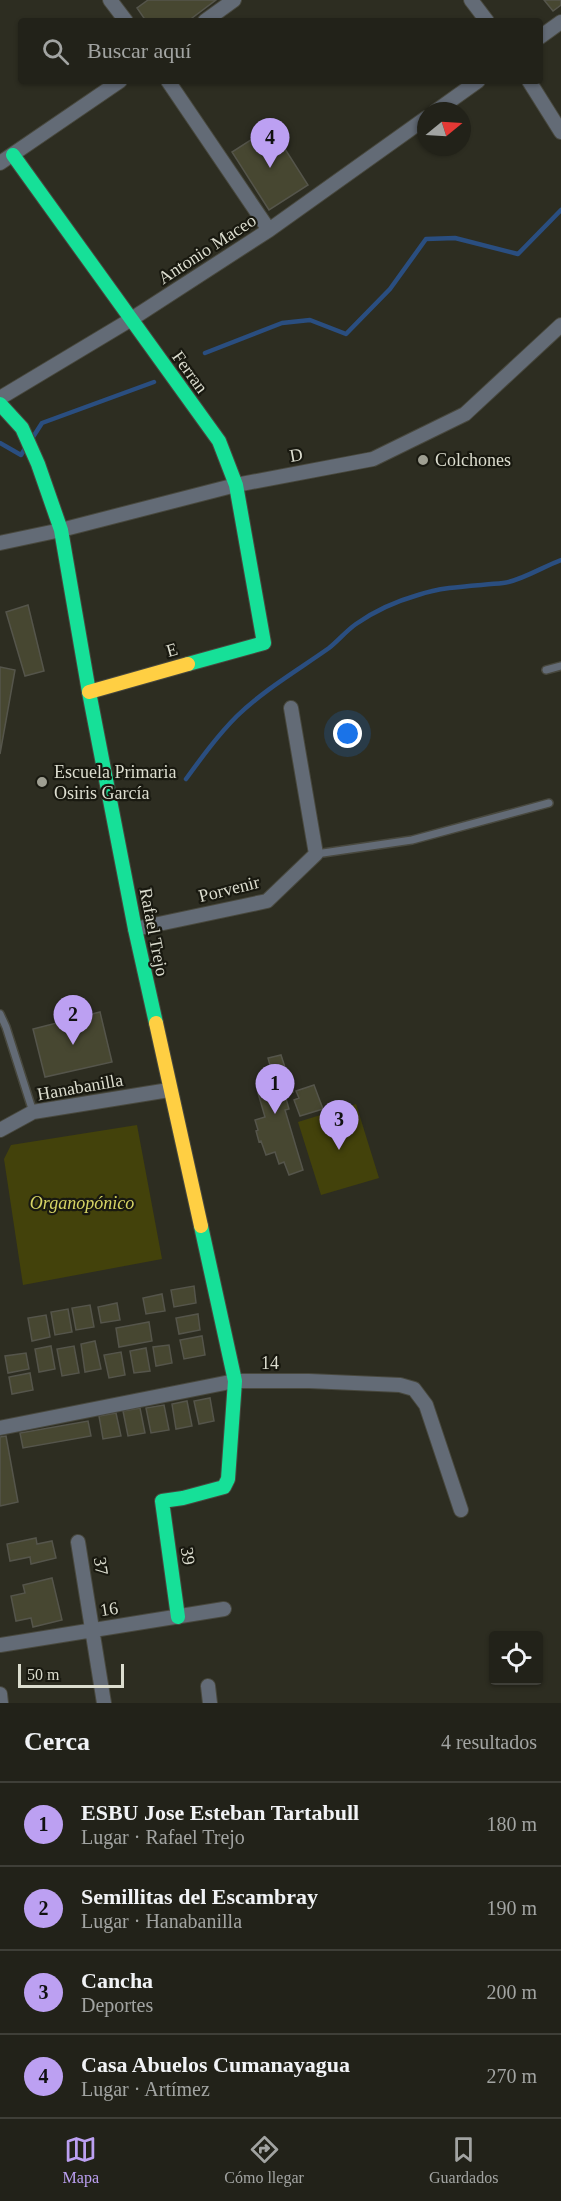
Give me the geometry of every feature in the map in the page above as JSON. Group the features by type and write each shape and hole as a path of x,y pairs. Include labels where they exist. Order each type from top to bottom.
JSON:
{"street":[{"path":"110,0 124,18"},
{"path":"209,18 234,0"},
{"path":"471,0 485,18"},
{"path":"543,35 561,22"},
{"path":"0,164 116,84"},
{"path":"170,84 270,230"},
{"path":"449,102 474,84"},
{"path":"531,84 561,132"},
{"name":"Antonio Maceo","path":"0,398 130,320 270,230 417,124"},
{"name":"Ferran","path":"14,155 130,320 219,441 236,484 264,643"},
{"name":"D","path":"0,543 61,530 236,484 373,459 465,414 561,326"},
{"name":"Rafael Trejo","path":"0,404 22,428 38,464 61,530 89,692 135,929 235,1381 228,1479 224,1487 162,1501"},
{"name":"E","path":"89,692 264,643"},
{"path":"291,708 316,854"},
{"name":"Porvenir","path":"135,929 267,901 316,854"},
{"name":"Hanabanilla","path":"0,1130 33,1112 169,1090"},
{"name":"14","path":"0,1428 235,1381 400,1384 414,1389 426,1405 461,1510"},
{"name":"39","path":"162,1501 178,1617"},
{"name":"37","path":"78,1542 104,1703"},
{"name":"16","path":"0,1645 224,1609"},
{"path":"208,1686 210,1703"},
{"path":"0,1694 1,1703"}],"lane":[{"path":"546,670 561,666"},
{"path":"316,854 412,840 549,803"},
{"path":"0,1014 33,1112"}],"green space":[{"path":"356,1104 379,1178 321,1195 298,1122"},
{"name":"Organopónico","path":"137,1125 162,1259 23,1285 4,1159 11,1145"}],"building":[{"path":"148,0 216,0 192,18 144,18 137,8"},
{"path":"544,0 561,0 561,5 553,11"},
{"path":"271,127 308,185 269,210 232,152"},
{"path":"28,605 44,671 25,676 6,612"},
{"path":"0,667 15,670 0,754"},
{"path":"100,1012 112,1062 45,1077 33,1029"},
{"path":"281,1055 293,1092 285,1095 289,1109 285,1110 303,1170 289,1175 284,1162 279,1164 275,1152 266,1155 261,1141 259,1142 255,1120 265,1117 258,1093 270,1089 267,1078 273,1076 268,1058"},
{"path":"314,1085 323,1109 300,1116 294,1100 299,1098 296,1091"},
{"path":"194,1286 196,1303 174,1307 171,1290"},
{"path":"162,1294 165,1311 146,1314 143,1298"},
{"path":"117,1303 120,1320 101,1323 98,1307"},
{"path":"90,1305 94,1327 76,1330 72,1308"},
{"path":"68,1309 72,1332 55,1335 51,1312"},
{"path":"198,1314 200,1330 179,1334 176,1318"},
{"path":"46,1315 50,1337 32,1341 28,1318"},
{"path":"149,1322 152,1341 119,1347 116,1328"},
{"path":"202,1336 205,1355 184,1359 180,1340"},
{"path":"95,1341 101,1369 85,1372 81,1344"},
{"path":"169,1345 172,1363 156,1366 153,1347"},
{"path":"51,1346 55,1369 39,1372 35,1349"},
{"path":"74,1346 79,1373 62,1376 57,1349"},
{"path":"146,1348 150,1371 134,1373 130,1351"},
{"path":"121,1352 125,1375 109,1378 104,1355"},
{"path":"26,1353 29,1369 8,1373 5,1356"},
{"path":"30,1373 33,1390 12,1394 9,1377"},
{"path":"210,1398 214,1421 199,1424 194,1401"},
{"path":"187,1401 192,1426 176,1429 172,1404"},
{"path":"164,1405 169,1430 151,1433 146,1408"},
{"path":"140,1408 145,1433 128,1436 123,1411"},
{"path":"116,1413 121,1436 103,1439 99,1416"},
{"path":"88,1421 91,1436 23,1448 20,1433"},
{"path":"6,1436 18,1502 0,1506 0,1437"},
{"path":"36,1538 37,1544 52,1541 56,1558 31,1564 30,1557 10,1561 7,1544"},
{"path":"52,1578 62,1620 33,1627 31,1618 16,1621 11,1596 25,1593 23,1585"}],"waterway":[{"path":"205,353 282,323 310,320 346,334 390,289 426,239 455,238 518,254 561,210"},
{"path":"33,437 42,423 154,382"},
{"path":"0,443 21,455 26,447"},
{"path":"186,779 223,731 248,706 270,688 329,648 352,627 370,615 402,600 428,592 510,582 561,560"}],"traffic: fast":[{"path":"13,155 219,441 236,485 264,643 188,664"},
{"path":"0,404 22,428 38,464 61,530 89,692 135,929 156,1023"},
{"path":"178,1617 162,1501 224,1487 228,1479 235,1381 201,1226"}],"traffic: slow":[{"path":"89,692 188,664"},
{"path":"156,1023 201,1226"}],"place":[{"name":"Casa Abuelos Cumanayagua","path":"270,168"},
{"name":"Colchones","path":"423,460"},
{"name":"Escuela Primaria Osiris García","path":"42,782"},
{"name":"Semillitas del Escambray","path":"73,1045"},
{"name":"ESBU Jose Esteban Tartabull","path":"275,1114"},
{"name":"Cancha","path":"339,1150"}]}
